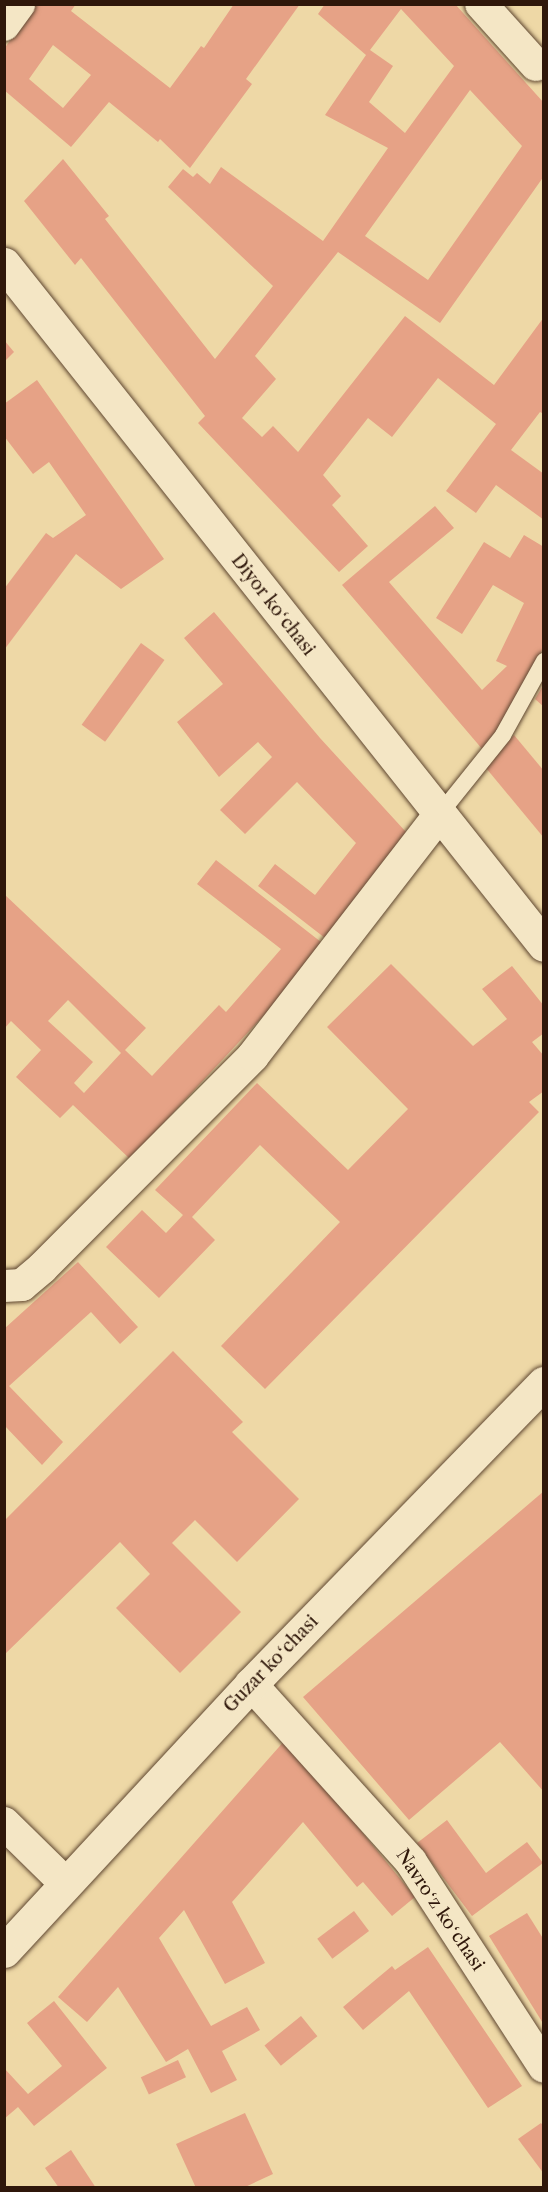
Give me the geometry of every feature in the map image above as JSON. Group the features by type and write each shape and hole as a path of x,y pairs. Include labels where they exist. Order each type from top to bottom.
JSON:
{"main road":[{"name":"Diyor koʻchasi","path":"4,264 543,945"},
{"name":"Guzar koʻchasi","path":"4,1951 251,1683 540,1392"}],"street":[{"path":"4,25 19,4"},
{"path":"481,4 536,65"},
{"path":"4,1287 21,1285 42,1268 253,1056 439,815"},
{"name":"Navroʻz koʻchasi","path":"251,1683 411,1862 543,2067"},
{"path":"4,1823 65,1883"}],"lane":[{"path":"439,815 503,735 543,661"}],"building":[{"path":"36,4 76,4 71,11 170,88 201,46 204,48 234,4 300,4 246,79 252,84 190,168 160,139 158,142 109,102 71,147 4,90 4,49","holes":["53,45 91,75 63,108 29,79"]},
{"path":"325,4 455,4 544,103 544,176 440,323 338,252 255,356 276,379 242,418 262,437 273,426 298,452 405,316 494,385 544,317 544,414 540,412 511,450 544,474 544,520 496,485 476,513 446,491 496,424 438,378 392,437 368,418 323,475 341,496 332,505 368,546 339,572 198,423 205,416 81,258 75,265 24,201 63,159 109,216 105,219 215,359 273,286 168,187 183,169 193,177 197,173 210,184 221,167 323,241 388,148 325,115 366,55 318,14","holes":["401,9 454,66 405,133 369,102 393,66 370,50","470,90 522,146 428,280 365,236"]},
{"path":"4,340 14,352 4,362"},
{"path":"37,380 164,559 121,589 76,554 4,650 4,589 46,533 53,538 86,515 49,462 33,474 4,436 4,404"},
{"path":"435,506 454,528 389,582 482,690 507,666 496,661 524,603 493,585 462,634 436,618 484,542 510,558 524,535 544,547 544,646 515,705 483,750 342,585"},
{"path":"214,612 320,738 406,832 325,938 258,886 275,864 315,895 356,843 297,782 245,834 220,810 272,757 258,742 219,777 177,722 223,684 184,638"},
{"path":"141,643 164,660 105,742 82,725"},
{"path":"544,684 544,707 535,699"},
{"path":"514,735 544,771 544,838 486,768"},
{"path":"216,860 321,942 306,970 130,1159 73,1105 60,1118 16,1077 41,1050 11,1021 4,1029 4,894 146,1028 125,1050 152,1076 219,1005 226,1012 281,949 197,884","holes":["68,1000 121,1053 84,1093 74,1083 93,1062 48,1021"]},
{"path":"391,964 473,1046 507,1019 482,989 512,966 544,1006 544,1033 532,1042 544,1056 544,1091 529,1102 539,1112 265,1389 221,1346 340,1222 260,1145 192,1217 215,1240 159,1298 106,1247 142,1210 166,1233 183,1215 155,1190 257,1083 348,1170 408,1109 327,1027"},
{"path":"78,1262 138,1327 120,1344 91,1312 9,1386 63,1442 42,1465 4,1425 4,1329"},
{"path":"173,1351 243,1422 232,1432 299,1499 237,1562 195,1520 172,1543 241,1612 180,1673 116,1608 150,1574 120,1542 4,1655 4,1521"},
{"path":"544,1491 544,1792 500,1742 409,1820 303,1697"},
{"path":"286,1739 415,1897 392,1916 363,1882 357,1887 303,1822 232,1902 265,1963 225,1984 184,1910 159,1938 211,2026 247,2007 260,2030 222,2051 237,2080 211,2093 188,2049 166,2062 118,1987 87,2022 58,1997"},
{"path":"447,1820 486,1873 527,1842 543,1863 472,1916 417,1843"},
{"path":"354,1911 369,1931 332,1959 317,1939"},
{"path":"527,1913 544,1940 544,2025 489,1936"},
{"path":"428,1947 522,2086 488,2108 409,1991 363,2030 343,2007 392,1966 395,1970"},
{"path":"54,2001 107,2068 34,2126 18,2107 4,2119 4,2068 28,2094 62,2066 27,2023"},
{"path":"301,2016 317,2036 281,2066 264,2046"},
{"path":"178,2060 186,2077 149,2095 141,2077"},
{"path":"245,2113 273,2174 243,2188 196,2188 176,2144"},
{"path":"541,2123 544,2127 544,2174 518,2139"},
{"path":"71,2150 96,2188 59,2188 45,2168"}]}
